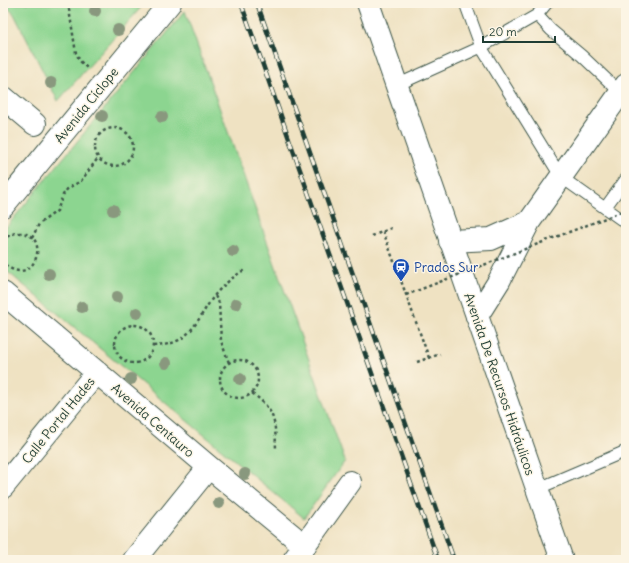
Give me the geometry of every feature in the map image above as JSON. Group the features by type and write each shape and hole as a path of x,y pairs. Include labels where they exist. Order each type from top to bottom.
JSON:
{"street":[{"name":"Avenida Cíclope","path":"3,206 170,3"},
{"name":"Avenida De Recursos Hidráulicos","path":"368,3 562,560"},
{"path":"477,316 499,281 529,222 623,89"},
{"path":"3,97 35,124"},
{"path":"450,241 491,239 529,222"},
{"name":"Avenida Centauro","path":"3,293 209,467 299,553"},
{"name":"Calle Portal Hades","path":"3,488 97,372"},
{"path":"134,560 209,467"},
{"path":"299,553 350,482"}],"lane":[{"path":"466,3 481,47 561,177 626,223"},
{"path":"397,85 481,47 537,15 547,3"},
{"path":"537,15 551,30 623,89"},
{"path":"605,208 626,179"},
{"path":"537,489 626,451"}],"path":[{"path":"68,3 76,53 80,60 102,85"},
{"path":"116,128 127,132 133,143 133,149 131,156 127,161 115,166 108,166 98,158 95,152 96,140 104,130 116,128"},
{"path":"32,238 39,224 57,211 63,195 68,188 81,181 98,158"},
{"path":"406,295 626,210"},
{"path":"372,236 394,227"},
{"path":"383,231 429,358"},
{"path":"3,240 9,235 21,232 32,238 38,248 38,254 32,266 20,271 14,270 3,263"},
{"path":"153,346 170,344 181,339 190,332 214,296 244,270"},
{"path":"214,296 219,303 221,341 229,363"},
{"path":"130,325 136,325 147,330 151,334 153,346 147,358 142,362 129,363 123,360 115,349 115,343 119,332 130,325"},
{"path":"417,362 440,354"},
{"path":"241,360 246,362 255,370 258,375 258,382 252,393 240,398 233,398 228,395 220,384 220,378 224,367 229,363 241,360"},
{"path":"252,393 270,409 274,421 276,449"}],"green space":[{"path":"3,3 145,3 58,101 14,14"},
{"path":"185,11 345,461 304,518 3,268 3,231"}],"railway":[{"path":"241,3 438,560"},
{"path":"257,3 454,560"}],"place":[{"name":"Prados Sur","path":"401,282"}]}
